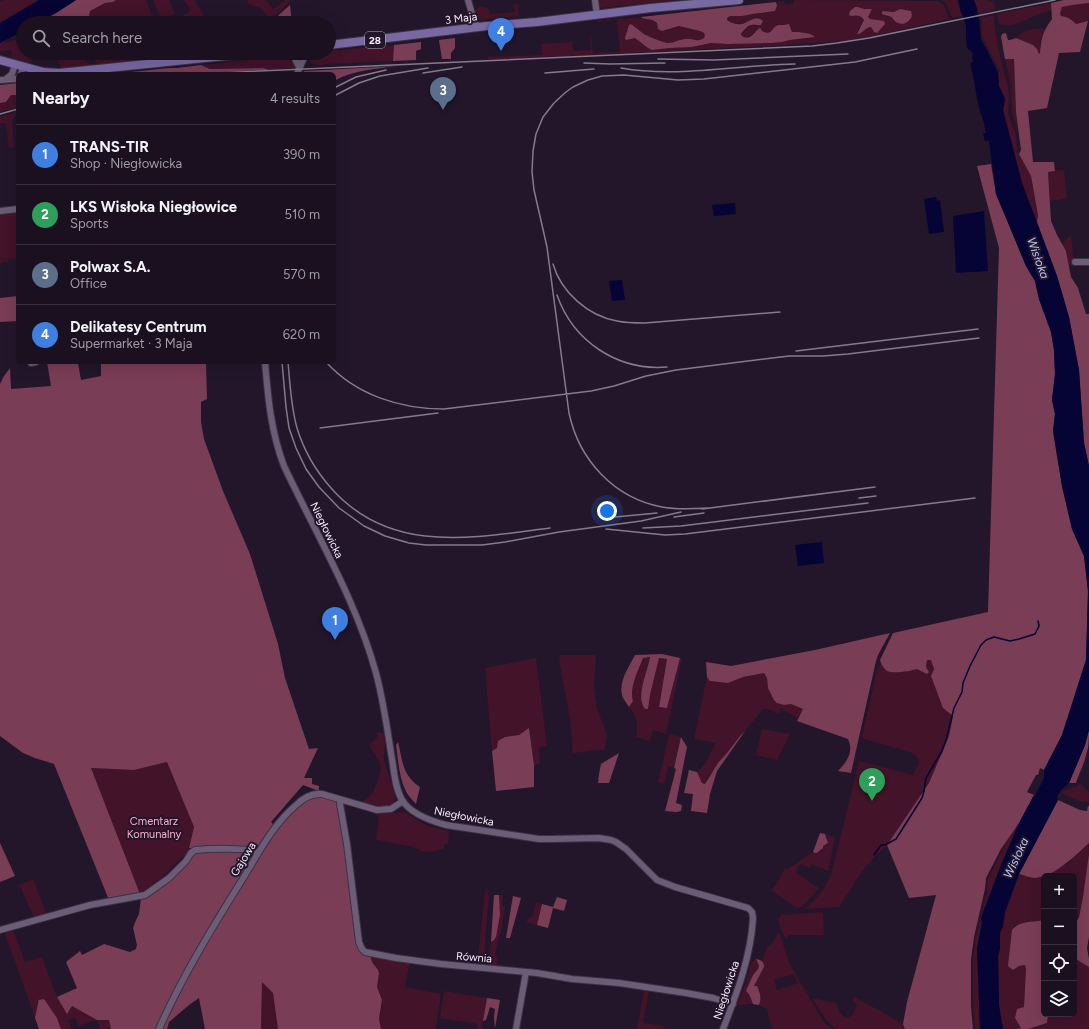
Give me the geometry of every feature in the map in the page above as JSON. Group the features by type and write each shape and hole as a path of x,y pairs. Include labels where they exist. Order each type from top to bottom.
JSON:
{"main road":[{"name":"3 Maja","path":"336,44 651,8 739,0"},
{"path":"0,60 15,64 22,70 44,72"},
{"path":"70,72 189,60"}],"street":[{"path":"468,0 473,18 478,27"},
{"path":"595,0 597,15"},
{"path":"296,60 299,67"},
{"path":"298,72 302,60"},
{"path":"3,80 12,74 15,64"},
{"path":"3,80 16,79"},
{"path":"0,211 16,209"},
{"path":"1075,262 1089,262"},
{"name":"Niegłowicka","path":"265,364 272,427 278,449 284,466 360,624 380,688 395,777 398,790 403,801 423,817 446,825 551,840 607,839 616,842 626,849 657,880 675,887 748,908 752,912 753,921 745,966 724,1029"},
{"name":"Gajowa","path":"159,1029 205,940 269,836 284,816 295,805 309,796 320,794 374,810 391,809 403,801"},
{"name":"Równia","path":"340,800 359,942 364,950 372,954 441,964 619,983 686,993 713,998 733,1004"},
{"path":"0,930 90,905 145,895 169,878 183,864 192,851 228,849 253,850 258,853"},
{"path":"516,1029 526,972"}],"green space":[{"path":"39,0 0,23 0,1"},
{"path":"116,0 146,0 152,16 89,16 90,11 105,3"},
{"path":"153,0 169,0 175,14 169,16 160,16"},
{"path":"184,0 194,0 204,15 182,16 191,11"},
{"path":"247,0 266,0 273,9 284,1 283,0 291,0 275,16 267,16 260,8 249,4"},
{"path":"599,0 677,0 600,8"},
{"path":"794,0 937,1 944,6 949,19 844,41 488,60 488,57 542,55 541,44 572,42 573,51 591,50 591,35 593,53 620,52 617,20 597,21 641,17 655,22 665,31 679,26 700,31 704,33 705,36 705,38 695,41 691,39 669,43 644,34 633,25 629,25 625,37 628,40 635,38 652,50 692,47 711,43 766,44 812,38 803,33 792,32 786,25 778,25 767,33 757,29 751,36 744,37 741,34 744,30 752,25 760,26 763,23 758,17 739,24 727,20 730,16 742,16 773,11 777,9 776,2 784,1 785,5 794,3","holes":["864,9 870,9 872,11 868,17 870,19 876,21 881,20 874,32 871,27 867,27 861,33 857,31 864,20 857,15","907,10 912,16 909,22 906,23 894,20 891,17 882,14 883,11 894,12"]},
{"path":"943,0 958,0 963,16 952,18 947,5"},
{"path":"974,0 986,0 991,2 994,0 995,10 979,14"},
{"path":"1051,3 1051,11 1015,24 999,24 997,14"},
{"path":"1089,3 1088,21 1076,24 1072,20 1061,16 1060,13 1062,7"},
{"path":"514,4 518,4 519,16 479,20 475,10 483,7 488,9 490,14 515,12"},
{"path":"995,15 994,21 998,48 1009,92 1008,113 1015,132 1018,152 1031,176 1038,215 1037,222 1022,183 1003,110 1005,99 999,86 998,73 1000,72 982,36 981,18"},
{"path":"1033,29 1044,29 1039,54 1033,45 1016,38 1023,32"},
{"path":"6,40 5,43 16,41 16,59 11,57 12,52 9,50 0,52 0,43"},
{"path":"394,45 393,61 319,65 309,61 336,60 336,50"},
{"path":"1014,58 1018,131 1012,112 1011,86 1005,59"},
{"path":"20,60 32,60 29,63"},
{"path":"58,60 86,60 89,64 92,64 66,68 40,66 61,67"},
{"path":"95,60 137,60 95,65"},
{"path":"248,60 289,60 294,62 294,68 269,70 263,68 210,69 201,65"},
{"path":"11,95 16,95 16,108 0,112 0,103 6,102"},
{"path":"16,113 12,121 14,147 9,148 6,124 0,123 0,117"},
{"path":"1064,170 1067,198 1050,201 1048,171"},
{"path":"8,211 8,214 16,213 16,258 8,259 8,262 3,262 0,264 0,212"},
{"path":"1071,235 1074,264 1069,265 1066,251 1062,244"},
{"path":"559,655 596,655 594,687 597,709 607,738 604,751 572,753 570,717"},
{"path":"650,657 643,684 642,700 649,705 659,658 667,659 659,706 667,708 680,658 682,658 666,734 653,730 650,741 636,737 637,721 629,707 633,701 633,685 643,658"},
{"path":"536,658 547,746 539,747 540,764 534,765 529,728 519,735 505,737 497,748 492,751 485,668"},
{"path":"927,660 931,660 934,669 931,675 953,716 949,736 929,783 887,845 874,857 861,873 839,907 805,909 821,892 832,872 859,761 912,775 919,764 918,758 910,752 864,739 862,737 877,670 881,663 893,672 920,669 925,673 928,670 926,667"},
{"path":"764,673 767,678 768,688 774,700 784,705 791,704 803,709 798,718 781,709 779,714 768,709 762,710 718,763 705,784 702,783 697,772 704,765 716,743 695,739 707,677 710,681 728,683 743,677"},
{"path":"762,729 790,734 777,760 756,755"},
{"path":"380,732 384,734 384,760 396,799 390,807 381,808 359,803 370,796 379,777 381,767 369,745 376,739 378,735 376,733"},
{"path":"669,734 681,737 674,768 668,766 664,784 658,783"},
{"name":"Cmentarz Komunalny","path":"167,762 194,827 186,858 182,857 159,880 140,894 91,768 134,770"},
{"path":"1080,783 1089,792 1089,802 1079,801 1062,793 1063,791 1078,786"},
{"path":"373,813 406,813 424,824 449,831 448,843 444,845 444,849 429,852 421,851 414,847 376,840 379,817"},
{"path":"1019,823 981,918 982,922 977,949 980,1029 975,1029 973,1004 973,962 975,940 987,893 988,879 1008,839"},
{"path":"825,834 835,837 828,871 811,864 810,868 800,864 796,873 819,888 801,907 792,908 795,907 771,890 776,885 785,868 788,869 813,852 820,852 823,846 827,844 828,840"},
{"path":"1089,843 1084,896 1077,919 1077,873 1046,873 1067,864"},
{"path":"1019,874 1034,878 1041,875 1041,920 1022,923 1014,926 1013,970 1019,966 1025,965 1026,969 1024,1007 1015,1018 1021,1028 1003,1029 999,1005 998,957 1000,949 1000,933 1003,926 1005,912"},
{"path":"33,879 47,915 35,919 19,885"},
{"path":"488,886 489,894 483,967 455,963 454,959 475,963 478,958 485,889 487,893"},
{"path":"499,895 503,895 502,905 505,907 501,933 495,955 498,958 496,967 488,967 491,942 494,940 500,909"},
{"path":"536,902 542,904 537,925 526,922 533,915"},
{"path":"823,912 824,935 789,935 786,939 779,924 779,918 781,915"},
{"path":"12,928 25,962 42,957 57,997 67,1013 72,1006 97,1020 78,1026 75,1018 68,1020 71,1029 61,1029 57,1018 38,999 35,1018 4,931"},
{"path":"779,931 788,960 795,973 820,1016 825,1023 833,1029 773,1029 767,1009 759,1005 761,999 754,987 764,967 764,963 762,961 767,948 774,941","holes":["793,974 798,983 777,990 774,980"]},
{"path":"370,955 410,961 405,987 441,994 436,1029 381,1029 379,1019 382,1005 377,987 379,973 372,962"},
{"path":"756,959 759,966 753,975 749,994 753,1004 737,1005 748,978 751,962"},
{"path":"1077,960 1089,967 1089,1026 1087,1029 1028,1029 1047,1023 1048,1017 1077,1017"},
{"path":"262,981 273,993 278,1029 261,1029"},
{"path":"644,990 649,990 643,1023 665,1026 664,1029 637,1029"},
{"path":"444,991 487,998 482,1029 477,1029 478,1024 440,1018"},
{"path":"853,996 903,1024 905,1029 836,1029 825,1018 812,998 836,1003 841,1014 847,1018 854,1012 857,1004 853,1002"},
{"path":"97,1020 109,1020 111,1029 100,1029"}],"shaded area":[{"path":"76,0 116,0 105,3 90,11 89,16 50,16"},
{"path":"1064,0 1089,0 1089,3 1062,7 1060,13 1061,16 1069,18 1076,24 1088,21 1080,52 1059,53 1047,108 1028,111 1033,162 1054,162 1055,171 1048,172 1051,221 1066,251 1071,277 1078,288 1086,314 1089,314 1089,466 1084,443 1079,370 1069,317 1057,276 1037,222 1038,215 1031,176 1019,154 1021,150 1016,112 1014,59 1005,59 1001,37 1002,34 1006,33 1008,40 1016,38 1033,45 1039,54 1043,35 1052,19 1051,3"},
{"path":"776,2 777,6 775,11 742,16 730,16 727,20 738,24 742,24 755,18 763,21 761,25 748,26 741,34 745,37 750,37 760,28 762,31 768,33 776,26 789,24 792,32 807,33 815,37 771,43 711,43 692,47 652,50 635,38 626,40 625,38 629,25 631,24 642,33 666,43 684,39 699,40 705,36 704,33 700,31 679,26 662,31 658,29 655,21 641,17"},
{"path":"290,5 291,16 278,16"},
{"path":"855,7 872,9 868,17 870,19 884,21 885,24 877,33 874,32 871,27 857,34 864,20 859,16 849,15 850,11"},
{"path":"900,9 911,11 912,16 906,23 901,24 895,22 891,17 882,14 883,11 894,12"},
{"path":"455,38 455,48 451,53 451,59 442,59 439,40"},
{"path":"421,42 421,49 416,51 416,60 393,61 394,45"},
{"path":"201,65 210,69 263,68 269,70 222,72 131,72"},
{"path":"397,66 357,72 336,80 336,72 304,71"},
{"path":"16,83 16,95 11,95 6,102 0,103 0,85"},
{"path":"991,164 996,194 1026,266 1035,281 1039,299 1051,332 1054,350 1055,374 1052,400 1055,414 1053,431 1062,486 1072,529 1084,556 1088,591 1086,660 1062,735 1044,770 1040,768 1038,775 1036,775 1027,792 1034,795 1019,823 1001,849 986,878 971,960 971,1006 973,1029 905,1029 903,1024 907,1002 936,895 909,898 887,845 929,783 949,736 953,716 943,708 931,676 934,669 931,660 927,660 926,667 929,672 927,674 917,669 902,672 890,672 885,669 880,660 893,633 988,612 999,248 977,166"},
{"path":"16,296 16,321 0,322 0,298"},
{"path":"47,364 78,364 81,380 101,376 101,364 206,364 207,399 201,402 201,422 204,439 223,491 250,554 278,644 285,678 309,749 318,748 304,778 312,778 312,784 319,786 319,791 303,785 271,822 274,825 257,848 254,849 189,848 194,827 167,762 134,770 91,768 140,894 109,900 54,764 23,753 0,736 0,384 10,368 11,389 51,386"},
{"path":"890,633 876,661 851,773 838,771 849,756 850,744 848,739 797,721 803,709 791,704 784,705 777,703 768,688 767,678 764,673 743,677 728,683 710,681 707,677 706,662 731,666 815,650"},
{"path":"662,654 680,658 667,708 659,707 667,659 659,658 648,709 645,709 642,704 641,697 643,683 650,657 643,658 633,685 633,701 629,707 623,698 622,687 624,675 635,655"},
{"path":"529,728 534,765 534,787 496,791 492,751 497,748 498,741 505,737 519,735"},
{"path":"1089,730 1087,752 1083,766 1076,783 1069,783 1085,745"},
{"path":"745,731 717,771 710,794 707,813 691,811 693,794 684,793 689,770 697,772 702,783 705,784 718,763"},
{"path":"681,737 687,747 676,803 682,805 681,811 665,811 676,769 674,768"},
{"path":"398,742 406,773 420,787 416,804 407,793 401,779 396,745"},
{"path":"619,753 609,783 598,783 601,764"},
{"path":"317,797 338,802 357,939 370,955 372,962 379,973 377,987 382,1000 379,1019 381,1029 278,1029 273,993 262,982 261,1029 205,1029 199,998 169,1022 167,1029 161,1029 180,990 217,924 274,833 296,808 310,799"},
{"path":"1058,800 1080,810 1087,811 1089,806 1089,843 1064,865 1051,873 1041,873 1041,877 1035,878 1019,874"},
{"path":"820,833 825,834 828,843 817,853 815,853 813,852"},
{"path":"0,843 15,876 0,882"},
{"path":"221,850 255,853 216,915 194,954 156,1029 111,1029 109,1020 97,1020 72,1006 67,1014 57,997 77,988 66,962 80,951 82,955 104,944 130,952 136,949 137,945 133,928 139,914 141,898 196,853"},
{"path":"1089,854 1089,937 1087,948 1089,967 1077,960 1077,921 1083,897"},
{"path":"494,895 499,895 500,915 496,937 491,942"},
{"path":"513,896 521,898 510,938 506,938"},
{"path":"557,897 567,900 564,911 553,908 548,928 537,925 542,904 553,907"},
{"path":"1041,920 1041,1017 1048,1017 1047,1023 1028,1029 1016,1029 1021,1028 1015,1018 1017,1009 1024,1007 1026,969 1025,965 1019,966 1013,970 1008,966 1012,930 1018,925 1026,922"},
{"path":"756,959 762,961 764,967 754,986 757,986 760,993 759,1005 753,1004 749,994 746,991 759,966"},
{"path":"39,998 39,1000 44,999 57,1018 61,1029 39,1029 35,1018"},
{"path":"487,998 500,1000 495,1028 495,1009 490,1007 486,1020 483,1021"}],"water":[{"path":"39,0 76,0 50,16 16,16 16,35 0,43 0,23"},
{"name":"Wisłoka","path":"958,0 974,0 979,20 981,40 998,73 999,86 1005,99 1003,110 1022,183 1057,276 1069,317 1079,370 1084,443 1089,466 1089,730 1085,745 1069,783 1057,796 1058,800 1019,874 1005,912 1003,926 1000,933 1000,949 998,955 999,1005 1003,1029 980,1029 977,949 982,922 981,918 1019,823 1044,778 1044,770 1062,735 1086,660 1088,591 1084,556 1072,529 1062,486 1053,431 1055,414 1052,400 1055,374 1054,350 1051,332 1039,299 1035,281 1026,266 996,194 989,141 985,141 983,133 986,133 978,104 970,64 973,62 973,53 967,48 965,21 961,13"},
{"path":"936,197 937,201 940,200 944,232 929,234 924,199"},
{"path":"735,203 736,214 714,216 712,205"},
{"path":"984,211 988,271 956,273 953,216"},
{"path":"622,280 625,300 612,301 609,281"},
{"path":"822,542 824,563 798,566 795,545"}],"waterway":[{"path":"874,855 881,845 885,845 896,839 922,798 926,778 942,751 954,708 962,692 963,683 981,645 986,640 994,637 1010,641 1035,634 1039,626 1038,621"}],"railway":[{"path":"240,72 812,46 869,38 1055,0"},
{"path":"708,508 668,508 645,502 629,495 614,486 601,474 590,461 574,430 569,413 547,247 534,190 532,172 533,151 536,134 543,117 554,103 573,87 588,80 602,76 624,75 678,80 704,79 855,62 917,49"},
{"path":"658,59 714,60 848,54"},
{"path":"584,63 665,63"},
{"path":"621,68 664,72 795,64"},
{"path":"423,73 462,67"},
{"path":"336,95 359,83 380,76 428,68"},
{"path":"545,73 594,69"},
{"path":"336,87 356,77 386,70"},
{"path":"0,114 16,110"},
{"path":"553,264 562,284 577,301 596,314 617,321 627,323 645,323 780,312"},
{"path":"557,295 564,311 574,326 599,350 614,358 631,364 649,367 667,367"},
{"path":"796,351 978,329"},
{"path":"328,364 351,383 380,398 411,406 444,409 591,391 614,386 646,376 676,370 789,356 848,354 979,338"},
{"path":"282,364 289,428 306,469 319,487 339,508 364,526 385,536 409,543 426,545 482,545 559,532 641,521 681,512"},
{"path":"288,364 293,412 303,445 315,468 331,488 354,509 379,524 406,533 433,537 491,535 550,528"},
{"path":"320,428 438,413"},
{"path":"702,509 875,487"},
{"path":"859,498 876,496"},
{"path":"606,529 665,535 685,534 975,498"},
{"path":"643,528 681,526 868,503"},
{"path":"615,517 657,513"},
{"path":"674,517 704,513"}],"place":[{"name":"Delikatesy Centrum","path":"501,51"},
{"name":"Polwax S.A.","path":"443,110"},
{"name":"TRANS-TIR","path":"335,640"},
{"name":"LKS Wisłoka Niegłowice","path":"872,801"}]}
